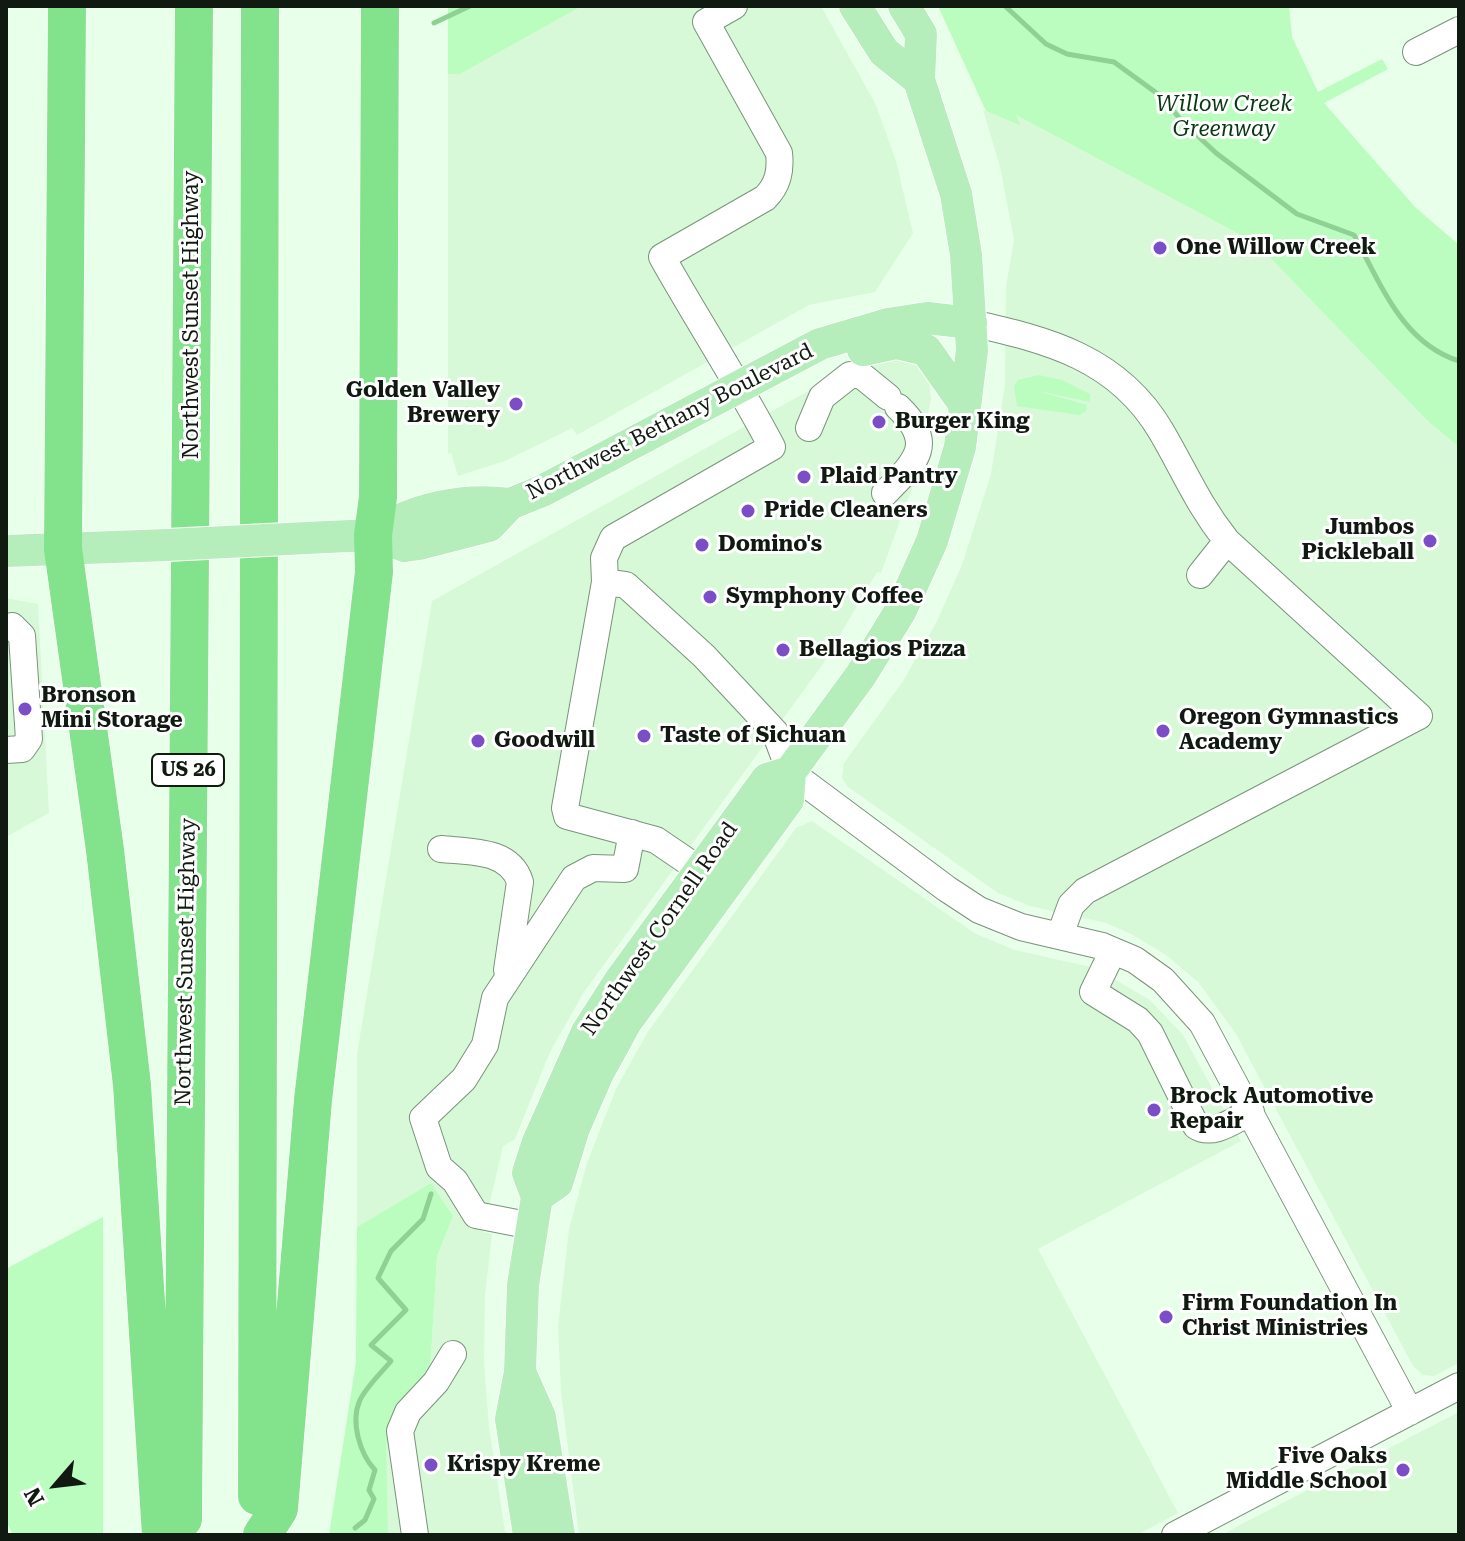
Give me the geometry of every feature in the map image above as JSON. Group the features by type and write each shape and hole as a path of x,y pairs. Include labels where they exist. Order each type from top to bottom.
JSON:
{"highway":[{"path":"67,6 63,549 92,743 132,1085 161,1535"},
{"name":"Northwest Sunset Highway","path":"182,1535 194,6"},
{"path":"260,6 260,1535"},
{"path":"260,1535 279,1509 306,1178 374,572 373,535 378,497 380,6"}],"main road":[{"path":"855,6 884,52 919,80"},
{"name":"Northwest Cornell Road","path":"534,1211 557,1183 574,1128 598,1073 626,1022 788,800 790,772 861,675 901,610 941,517 960,447 971,323 956,194 919,80 921,34 904,6"},
{"name":"Northwest Bethany Boulevard","path":"6,551 373,535 402,515 480,500 510,504 552,486 820,344 888,324 927,318 971,323"},
{"path":"742,384 789,378 875,347 913,344 930,354 965,405"},
{"name":"Northwest Cornell Road","path":"529,1535 511,1419 520,1372 523,1285 534,1211 528,1173 573,1057 619,982 767,779 790,772"},
{"name":"Northwest Cornell Road","path":"520,1372 540,1417 559,1535"}],"street":[{"path":"700,870 671,848 632,833 572,820 565,808 605,582 604,558 613,538 772,447 742,384 719,356 662,257 765,198 774,189 780,168 779,153 706,22 734,6"},
{"path":"1416,52 1459,30"},
{"path":"971,323 1066,347 1112,378 1140,402 1161,430 1200,508 1227,541 1419,716 1085,891 1071,905 1060,935"},
{"path":"809,428 822,397 850,375 861,375 893,402 917,426 919,445 903,475 885,493"},
{"path":"1200,575 1227,541"},
{"path":"605,582 626,585 704,656 775,732 790,772 979,910 1021,927 1113,951 1163,980 1202,1023 1410,1412"},
{"path":"6,627 12,626 22,636 16,686 29,739 22,749 6,750"},
{"path":"534,1211 476,1215 455,1181 439,1167 423,1126 423,1118 464,1079 485,1045 491,1008 574,878 593,868 625,869 632,833"},
{"path":"441,849 501,858 518,874 520,882 506,981"},
{"path":"1113,951 1093,992 1138,1020 1150,1033 1196,1126 1204,1131 1216,1129 1251,1112"},
{"path":"415,1535 400,1431 408,1412 436,1382 453,1354"},
{"path":"1175,1535 1459,1386"}],"shaded area":[{"path":"582,6 821,6 876,105 896,161 913,233 875,292 809,305 577,435 572,428 505,461 458,476 451,453 448,454 448,74 460,74"},
{"path":"983,110 1019,124 1014,114 1256,243 1427,419 1459,447 1459,1363 1434,1376 1423,1375 1413,1366 1236,1034 1199,983 1166,955 1131,934 1106,923 1030,906 998,893 848,787 842,778 844,763 903,681 936,623 962,565 991,474 1005,384 1006,286 1014,240 1000,167"},
{"path":"898,357 921,367 929,380 931,398 916,477 881,573 877,572 823,664 584,992 550,1052 515,1139 503,1146 483,1232 492,1234 485,1296 484,1360 489,1427 505,1531 509,1535 385,1535 386,1444 395,1410 430,1371 437,1256 453,1216 431,1183 357,1227 357,1054 432,601 844,371"},
{"name":"Bronson Mini Storage","path":"6,598 38,604 49,813 6,837"},
{"path":"812,821 976,934 1015,950 1095,968 1150,1000 1183,1035 1241,1141 1038,1249 1178,1513 1137,1535 579,1535 561,1393 558,1326 569,1229 587,1163 616,1089 647,1033 796,828"},
{"name":"Five Oaks Middle School","path":"1459,1412 1459,1535 1222,1535 1234,1528"}],"green space":[{"path":"448,6 582,6 460,74 448,74"},
{"name":"Willow Creek Greenway","path":"938,6 1289,6 1292,37 1318,92 1382,59 1388,69 1324,103 1415,207 1459,245 1459,447 1427,420 1256,243 1016,115 1020,125 986,111"},
{"path":"1039,375 1062,380 1090,394 1090,402 1034,390 1087,405 1086,411 1079,415 1017,406 1014,386 1018,380"},
{"path":"431,1183 453,1216 437,1256 430,1371 395,1410 386,1444 388,1534 329,1535 356,1362 357,1227"},
{"path":"103,1217 103,1535 13,1535 6,1521 6,1269"}],"waterway":[{"path":"434,23 470,6"},
{"path":"1005,6 1046,44 1067,54 1114,62 1162,97 1216,153 1297,214 1354,235 1384,292 1408,326 1422,341 1459,361"},
{"path":"355,1528 365,1520 374,1499 369,1490 375,1470 358,1437 357,1409 366,1390 391,1361 371,1345 406,1310 378,1278 391,1251 423,1219 431,1194"}],"place":[{"name":"One Willow Creek","path":"1160,248"},
{"name":"Golden Valley Brewery","path":"516,404"},
{"name":"Burger King","path":"879,422"},
{"name":"Plaid Pantry","path":"804,477"},
{"name":"Pride Cleaners","path":"748,511"},
{"name":"Jumbos Pickleball","path":"1430,541"},
{"name":"Domino's","path":"702,545"},
{"name":"Symphony Coffee","path":"710,597"},
{"name":"Bellagios Pizza","path":"783,650"},
{"name":"Bronson Mini Storage","path":"25,709"},
{"name":"Oregon Gymnastics Academy","path":"1163,731"},
{"name":"Taste of Sichuan","path":"644,736"},
{"name":"Goodwill","path":"478,741"},
{"name":"Brock Automotive Repair","path":"1154,1110"},
{"name":"Firm Foundation In Christ Ministries","path":"1166,1317"},
{"name":"Krispy Kreme","path":"431,1465"},
{"name":"Five Oaks Middle School","path":"1403,1470"}]}
